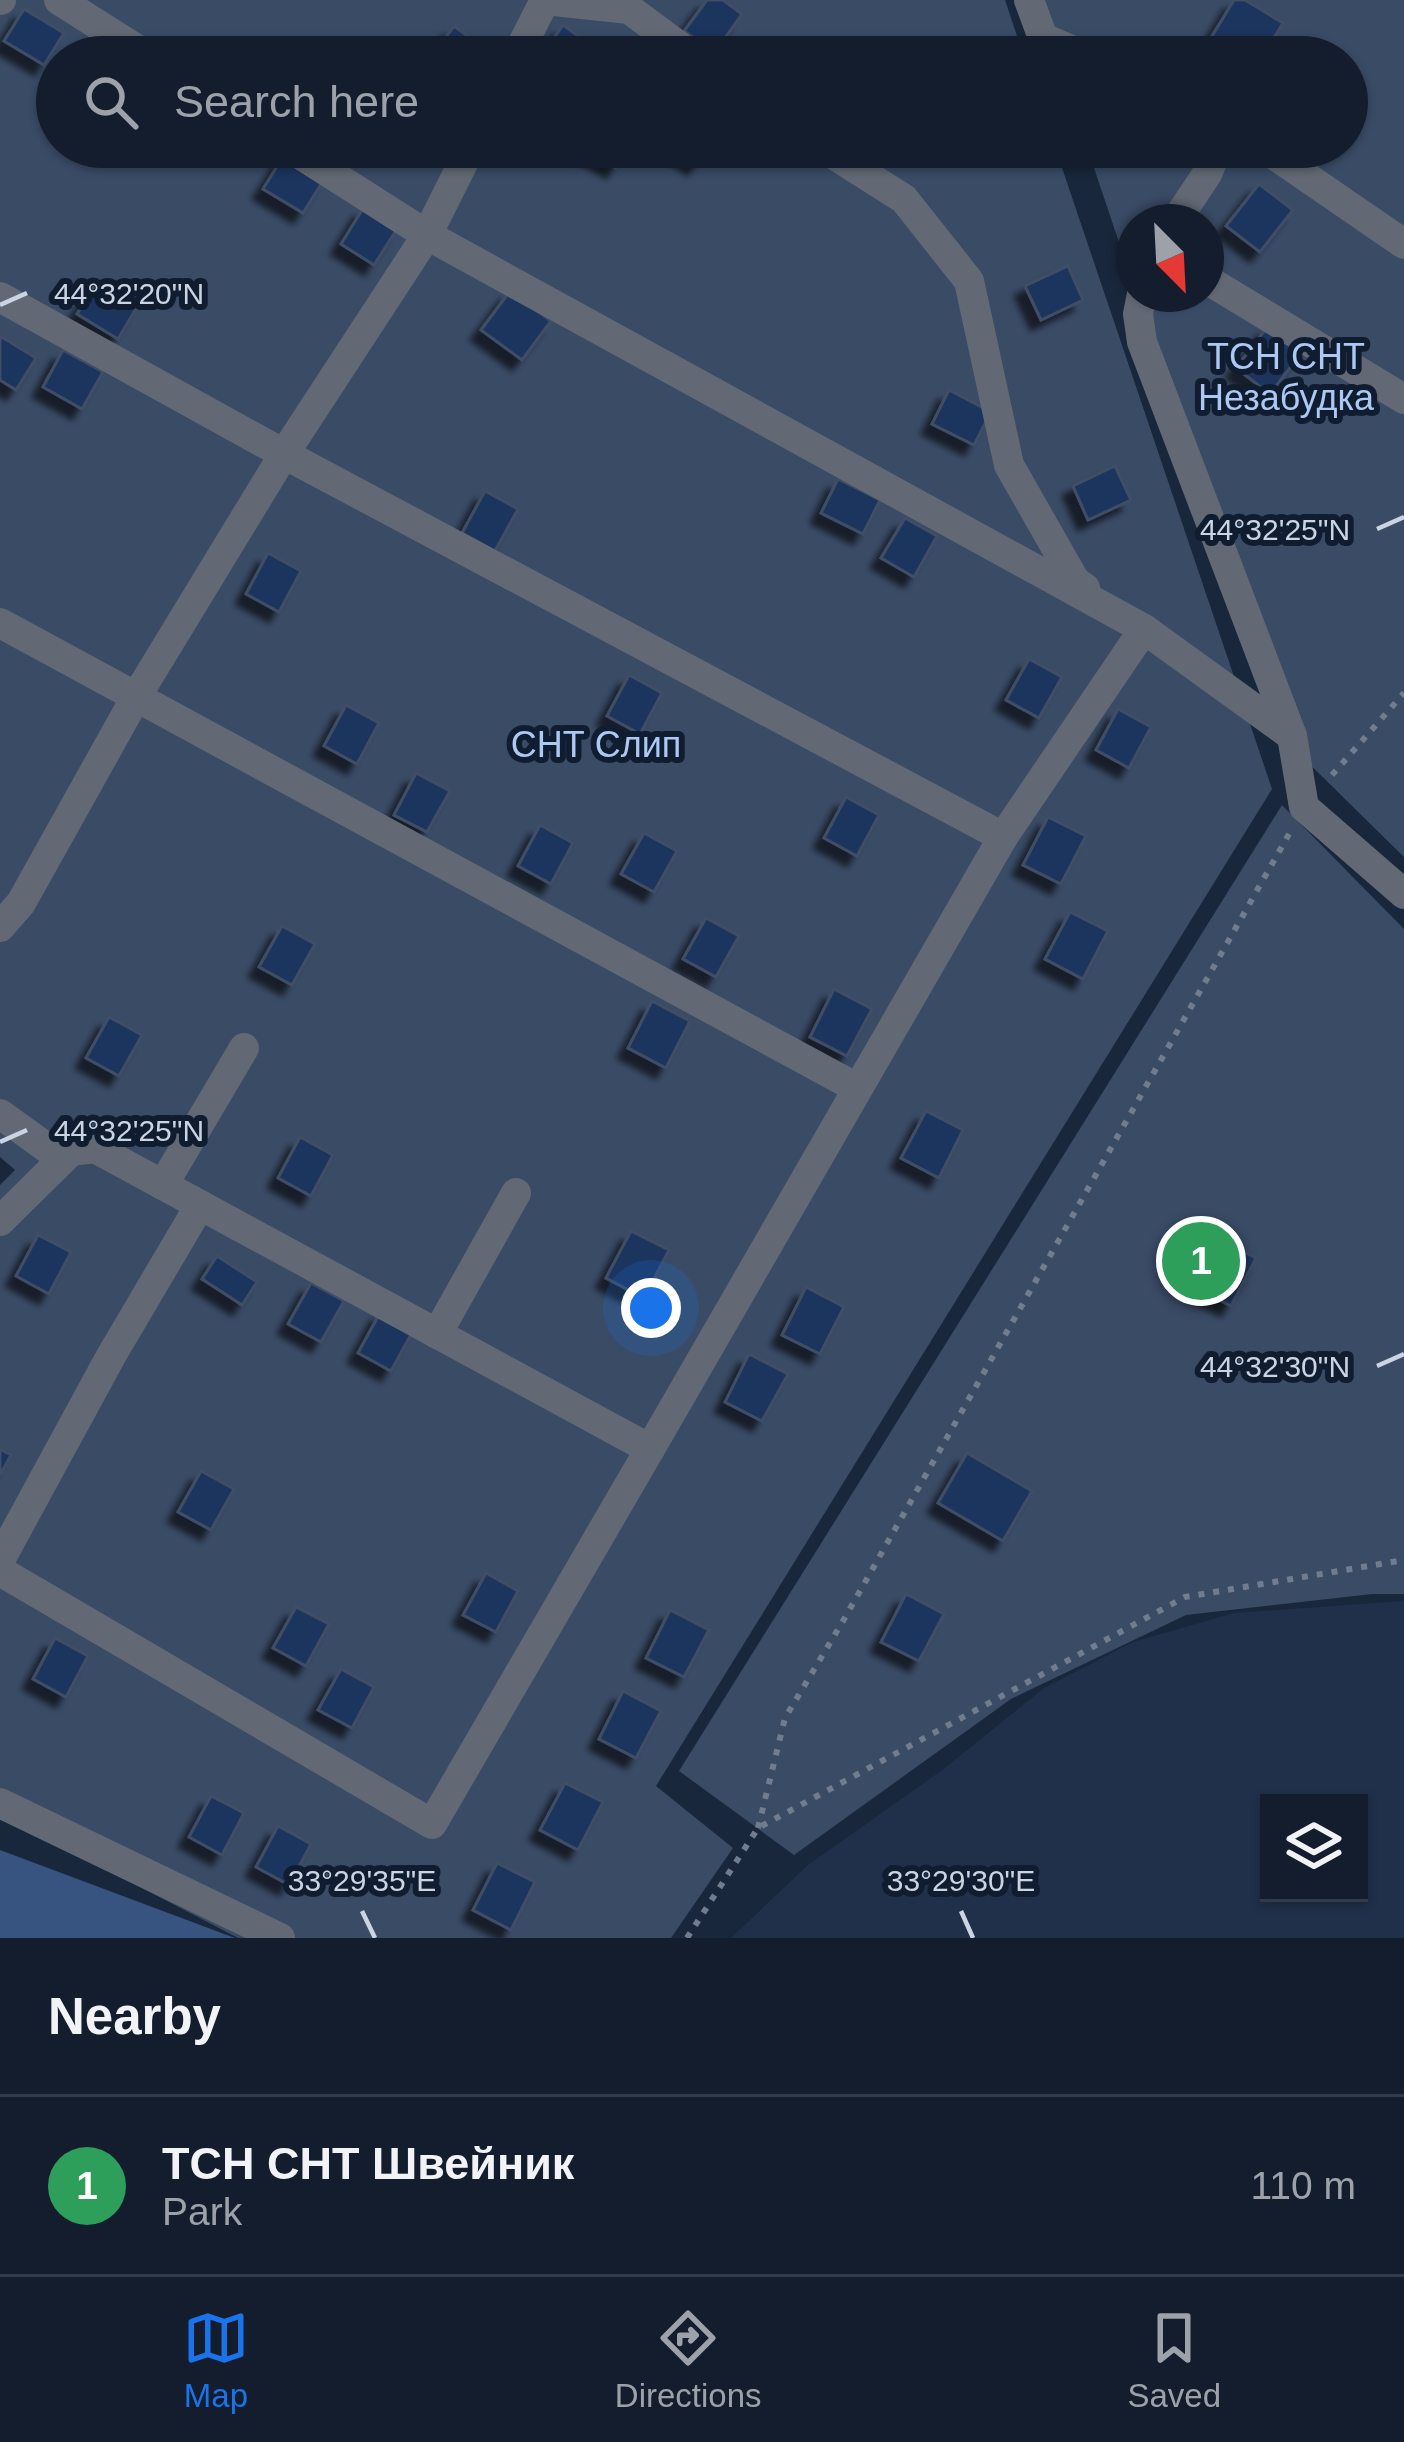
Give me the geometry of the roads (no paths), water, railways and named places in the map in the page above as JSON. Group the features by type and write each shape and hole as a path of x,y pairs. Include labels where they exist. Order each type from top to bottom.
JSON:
{"street":[{"path":"59,0 115,36"},
{"path":"527,36 545,0 619,4 664,36"},
{"path":"1029,0 1042,36"},
{"path":"322,168 427,235 1144,628"},
{"path":"0,927 21,903 136,697 284,454 427,235 460,168"},
{"path":"855,168 904,199 969,281 1009,466 1075,581 1292,736"},
{"path":"1186,204 1209,168"},
{"path":"1294,168 1404,244"},
{"path":"1224,290 1404,399"},
{"path":"0,297 284,454 1003,837"},
{"path":"1138,312 1142,341 1292,736 1304,807 1404,894"},
{"path":"0,623 856,1088"},
{"path":"0,1571 432,1824 1003,837 1144,628"},
{"path":"163,1185 244,1048"},
{"path":"0,1114 54,1153 95,1148 650,1449"},
{"path":"0,1221 71,1150"},
{"path":"437,1334 516,1192"},
{"path":"0,1560 200,1205"},
{"path":"0,1803 280,1938"}],"place":[{"name":"ТСН СНТ Швейник","path":"1201,1261"}],"park label":[{"name":"ТСН СНТ Незабудка","path":"1286,376"},
{"name":"СНТ Слип","path":"596,744"}]}
